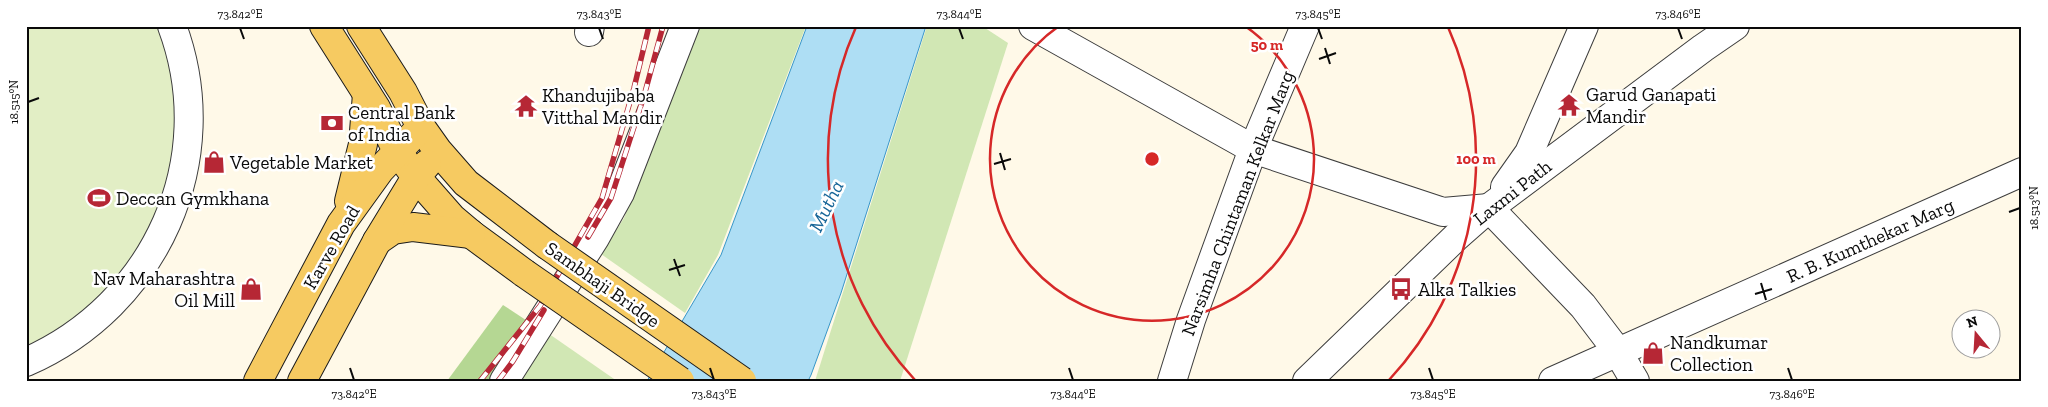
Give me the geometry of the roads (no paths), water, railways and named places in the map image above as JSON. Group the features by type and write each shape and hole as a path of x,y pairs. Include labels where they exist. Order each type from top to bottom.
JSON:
{"main road":[{"name":"Sambhaji Bridge","path":"324,26 367,94 398,151 416,177 444,211 471,234 524,273 680,381"},
{"name":"Sambhaji Bridge","path":"361,26 438,151 466,183 547,245 742,381"},
{"path":"341,224 354,183 361,152 367,94"},
{"name":"Karve Road","path":"258,381 341,224 367,186 422,127"},
{"name":"Karve Road","path":"302,381 376,241 416,177 438,151"},
{"path":"376,241 393,230 413,226 471,234"}],"street":[{"path":"26,362 41,355 83,328 120,294 149,255 172,211 186,164 190,116 185,67 172,26"},
{"path":"504,381 595,238 620,193 685,26"},
{"path":"1033,26 1253,149 1443,212 1489,208 1529,153 1584,26"},
{"name":"Narsimha Chintaman Kelkar Marg","path":"1172,381 1191,320 1253,149 1305,26"},
{"name":"Laxmi Path","path":"1307,381 1456,237 1489,208 1735,26"},
{"name":"R. B. Kumthekar Marg","path":"1553,381 2022,172"},
{"path":"1489,208 1583,306 1618,352 1636,381"}],"water":[{"name":"Mutha","path":"807,26 926,26 841,293 811,375 808,381 647,381 721,255"}],"railway":[{"path":"480,381 540,306 602,198 634,88 649,26"},
{"path":"588,237 611,198 644,96 663,26"},
{"path":"498,381 513,361 544,310"}],"place":[{"name":"Garud Ganapati Mandir","path":"1569,105"},
{"name":"Khandujibaba Vitthal Mandir","path":"526,106"},
{"name":"Central Bank of India","path":"332,123"},
{"name":"Vegetable Market","path":"214,162"},
{"name":"Deccan Gymkhana","path":"99,198"},
{"name":"Nav Maharashtra Oil Mill","path":"251,289"},
{"name":"Alka Talkies","path":"1401,289"},
{"name":"Nandkumar Collection","path":"1653,353"}]}
